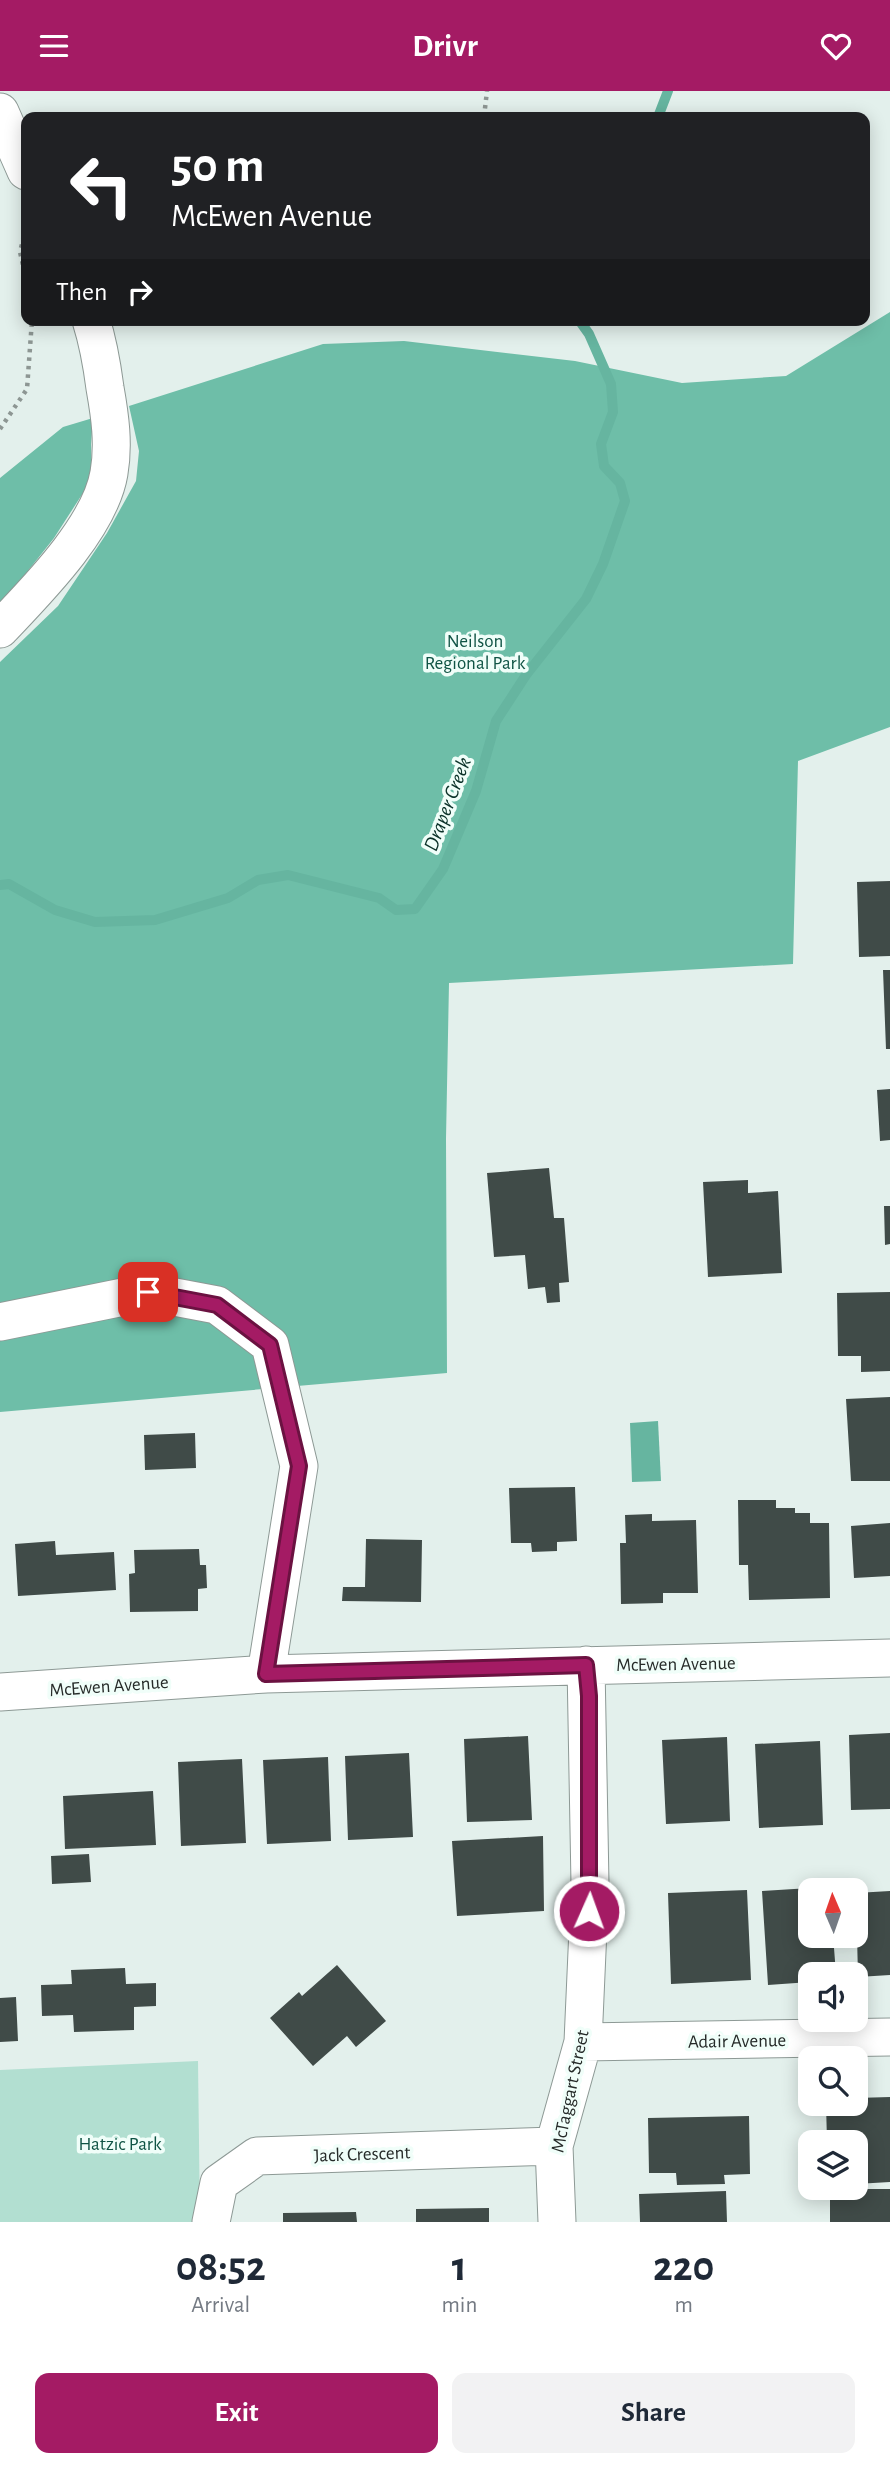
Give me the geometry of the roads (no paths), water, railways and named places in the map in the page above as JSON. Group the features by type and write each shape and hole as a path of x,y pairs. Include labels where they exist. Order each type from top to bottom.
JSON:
{"street":[{"path":"0,112 21,160"},
{"path":"0,629 75,543 98,505 109,476 112,447 109,408 93,326"},
{"path":"0,1322 148,1292 217,1305 270,1345 299,1466 266,1674"},
{"name":"McEwen Avenue","path":"0,1692 266,1674 890,1658"},
{"name":"McTaggart Street","path":"556,2222 554,2146 583,2042 590,1884 586,1665"},
{"name":"Adair Avenue","path":"583,2042 890,2037"},
{"name":"Jack Crescent","path":"211,2222 219,2183 257,2156 554,2146"}],"waterway":[{"name":"Draper Creek","path":"660,112 668,91"},
{"name":"Draper Creek","path":"0,885 9,884 55,910 95,922 155,920 228,898 258,880 288,875 379,898 396,910 415,909 443,869 476,791 496,721 526,675 586,599 603,564 625,501 620,483 604,466 601,444 613,412 611,384 583,326"}],"park label":[{"name":"Neilson Regional Park","path":"475,651"},
{"name":"Hatzic Park","path":"120,2143"}]}
